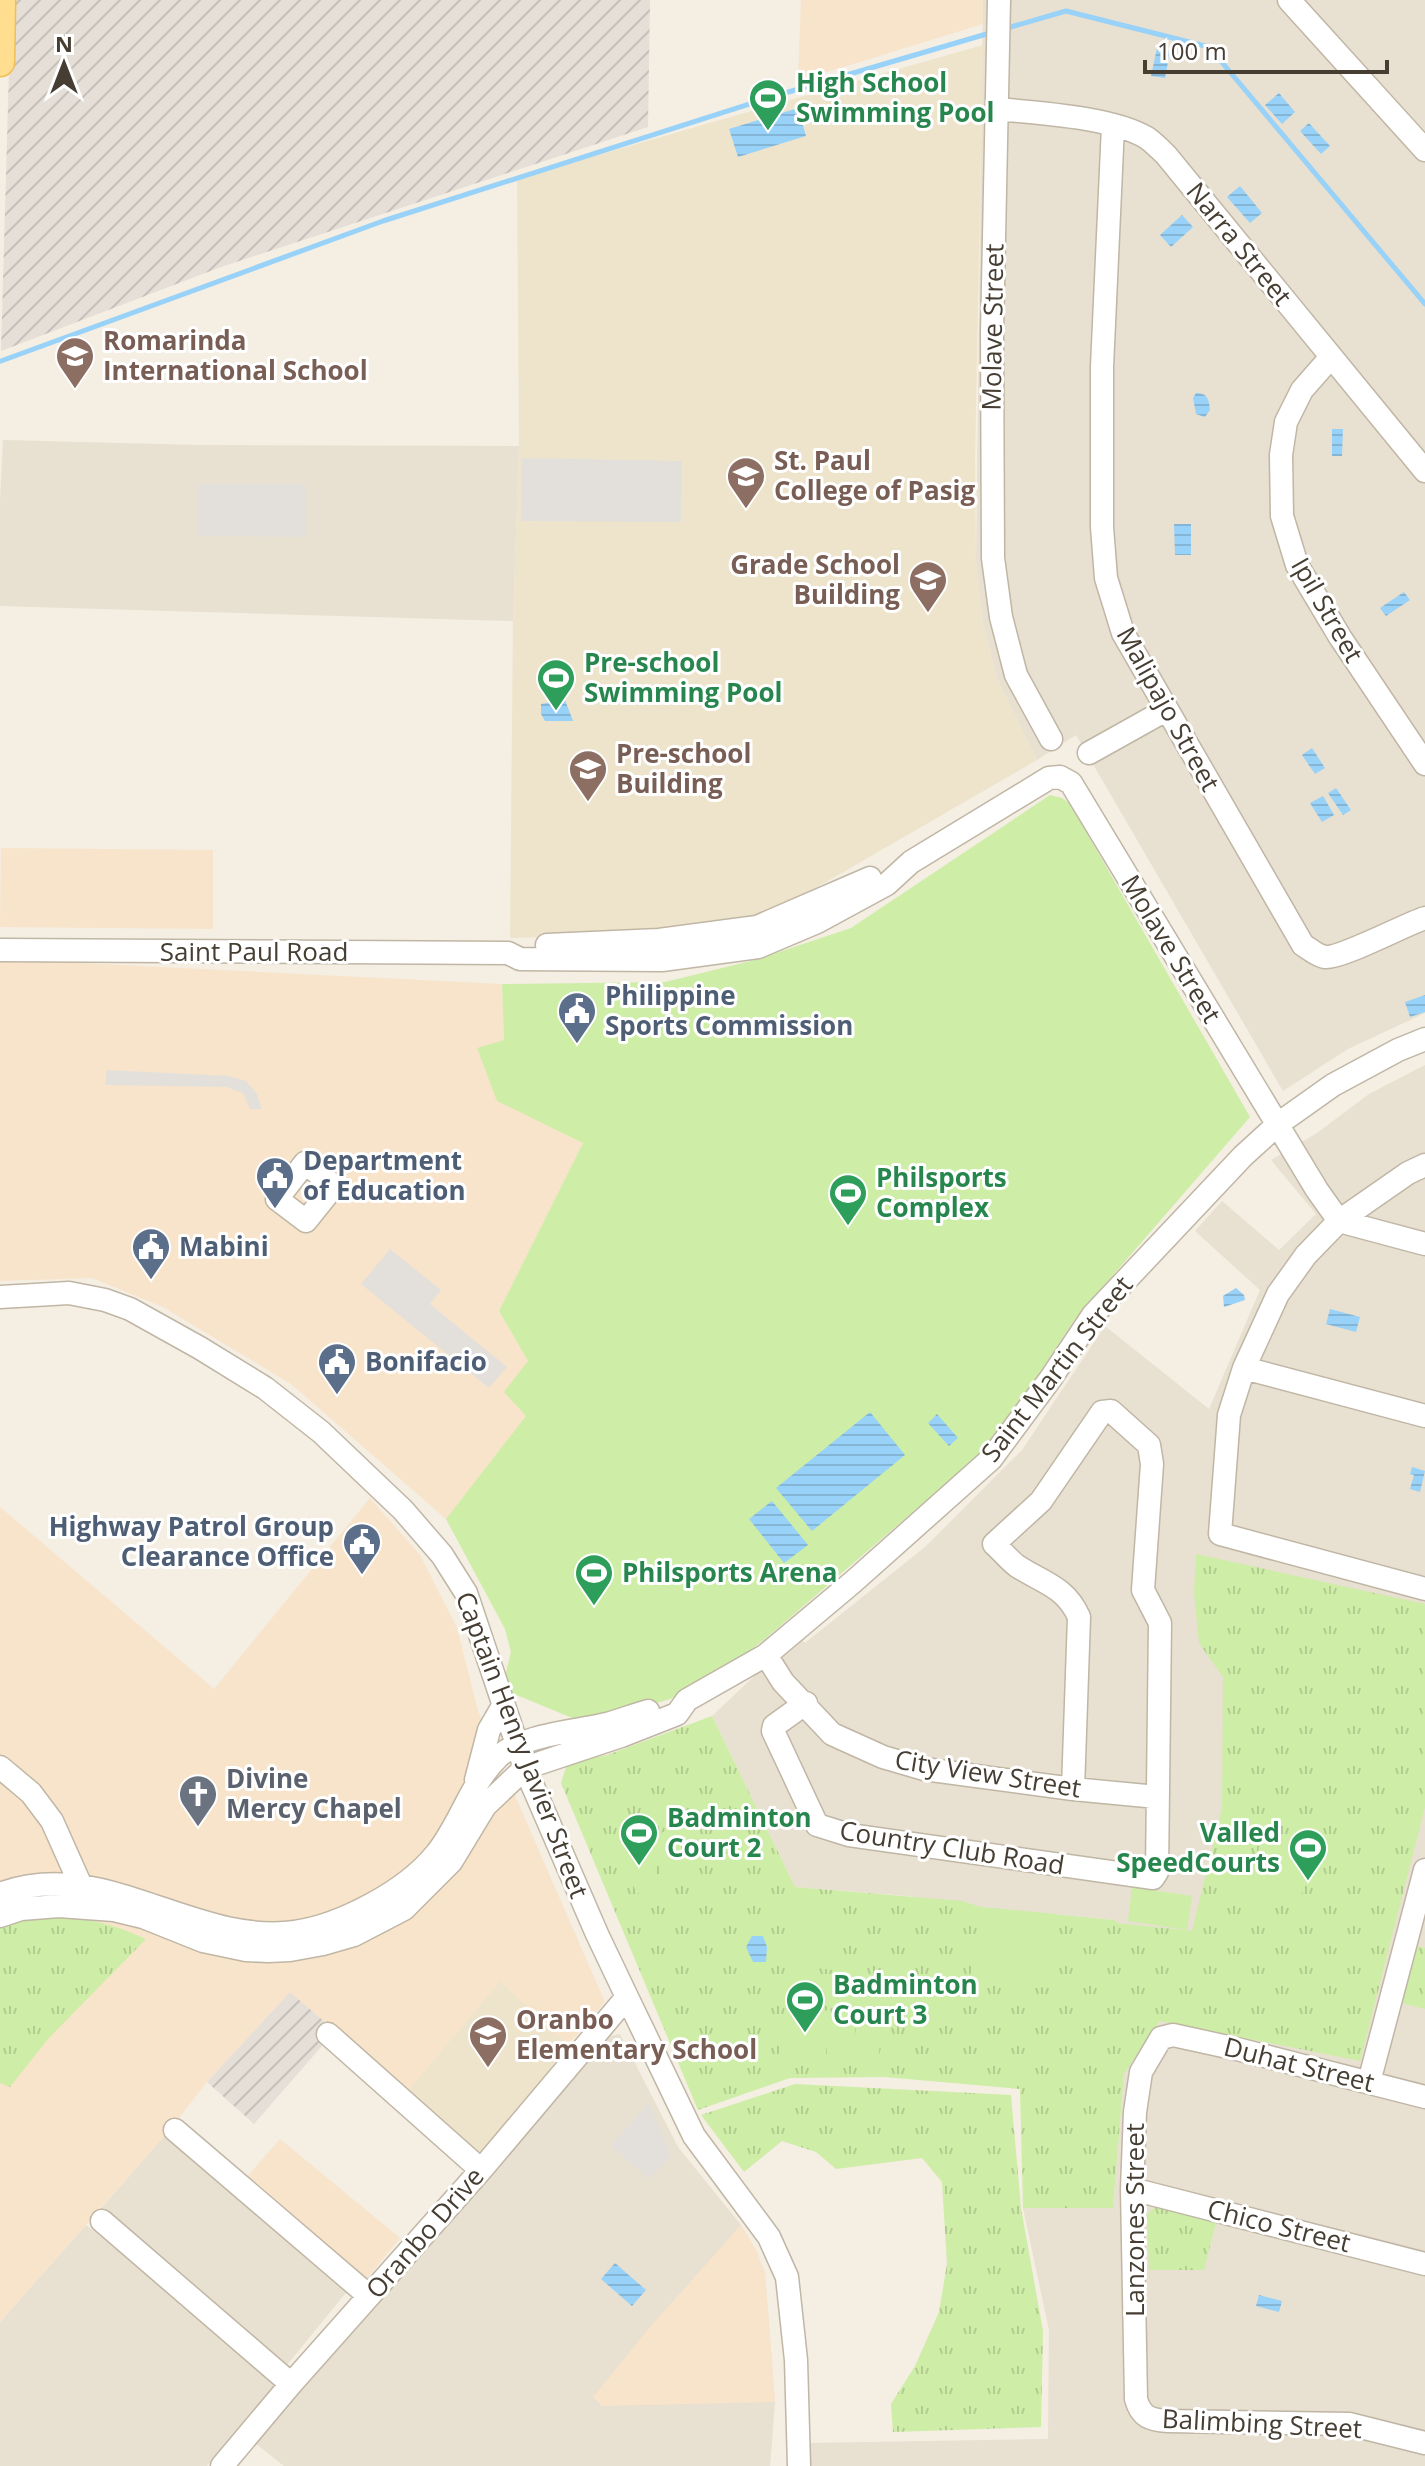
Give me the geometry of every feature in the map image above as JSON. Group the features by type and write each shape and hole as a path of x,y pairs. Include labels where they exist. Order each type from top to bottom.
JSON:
{"main road":[{"path":"0,62 1,0"}],"street":[{"path":"1289,0 1425,150"},
{"name":"Molave Street","path":"999,7 992,333 993,558 1001,617 1016,675 1051,739"},
{"name":"Narra Street","path":"997,109 1065,115 1145,137 1166,155 1425,471"},
{"name":"Malipajo Street","path":"1113,126 1102,367 1102,527 1106,578 1123,633 1303,945 1322,957 1337,957 1425,918"},
{"name":"Ipil Street","path":"1331,357 1302,390 1286,422 1281,455 1282,516 1297,565 1340,637 1425,764"},
{"path":"1089,753 1166,710"},
{"name":"Molave Street","path":"1060,777 1071,783 1317,1190 1339,1221"},
{"name":"Saint Paul Road","path":"0,950 508,953 520,959 662,960 758,947 848,906 887,884 911,862 1049,778 1060,777"},
{"name":"Saint Martin Street","path":"525,1768 677,1714 687,1700 766,1655 991,1459 1093,1315 1194,1206 1278,1124 1333,1085 1425,1039"},
{"path":"1425,1165 1408,1173 1339,1221 1306,1255 1278,1294 1244,1368 1229,1415 1220,1534 1425,1589"},
{"path":"1339,1221 1425,1244"},
{"name":"Captain Henry Javier Street","path":"0,1297 69,1293 130,1309 265,1388 321,1432 403,1510 442,1555 466,1593 525,1768 627,1997 694,2136 769,2237 787,2277 796,2360 799,2466"},
{"path":"1244,1368 1425,1416"},
{"path":"1073,1789 1079,1617 1061,1591 1015,1564 994,1544 1041,1501 1106,1410 1149,1445 1143,1590 1160,1623 1157,1797"},
{"name":"City View Street","path":"766,1655 783,1682 832,1734 883,1757 924,1769 1157,1797"},
{"name":"Saint Martin Street","path":"517,1746 607,1724 673,1701 687,1700"},
{"name":"Country Club Road","path":"806,1703 774,1726 774,1736 817,1825 849,1835 1153,1878 1157,1872 1157,1797"},
{"path":"474,1789 489,1730 503,1706"},
{"path":"0,1894 18,1887 81,1885 102,1888 215,1926 255,1932 296,1931 343,1918 399,1889 437,1854 474,1789 499,1757 517,1746"},
{"path":"0,1767 31,1793 52,1821 90,1907"},
{"path":"0,1916 21,1909 90,1907 143,1917 203,1941 246,1950 290,1950 354,1935 404,1909 451,1862 485,1806 525,1768"},
{"path":"1369,2082 1418,1923 1425,1870"},
{"name":"Oranbo Drive","path":"222,2466 481,2170 627,1997"},
{"path":"328,2034 481,2170"},
{"name":"Duhat Street","path":"1173,2035 1425,2097"},
{"name":"Lanzones Street","path":"1146,2417 1139,2411 1136,2399 1132,2189 1135,2112 1141,2072 1161,2038 1173,2035"},
{"path":"175,2130 369,2296"},
{"name":"Chico Street","path":"1132,2189 1425,2264"},
{"path":"102,2221 291,2384"},
{"name":"Balimbing Street","path":"1146,2417 1168,2421 1349,2424 1425,2443"}],"shaded area":[{"path":"11,0 650,0 648,127 221,267 1,351"},
{"path":"801,0 983,0 983,24 798,81"},
{"path":"983,0 1425,0 1425,1013 1348,1049 1283,1091 1076,735 1037,760 997,679 983,624 976,561"},
{"name":"St. Paul College of Pasig","path":"983,45 976,561 983,624 997,679 1037,760 807,893 745,920 671,934 510,938 513,621 519,446 517,178"},
{"path":"3,440 198,445 519,446 513,621 0,606"},
{"path":"522,458 682,461 681,522 521,521"},
{"path":"198,484 306,484 306,537 198,536"},
{"path":"1,848 213,850 213,929 0,927"},
{"name":"Department of Education","path":"0,959 502,984 504,1040 478,1048 583,1143 499,1311 528,1361 527,1416 446,1519 291,1384 163,1307 92,1278 0,1281"},
{"path":"1425,1065 1425,2466 809,2466 808,2443 1048,2439 1049,2330 1023,2208 1113,2207 1124,2074 1219,1935 908,1896 795,1887 712,1716 798,1635 805,1643 925,1547 1022,1450 1105,1326 1209,1409 1260,1290 1195,1231 1222,1201 1279,1250 1316,1214 1271,1160 1317,1133 1369,1094"},
{"path":"107,1070 229,1076 246,1081 257,1094 262,1109 250,1109 243,1093 226,1087 105,1085"},
{"path":"390,1249 441,1290 430,1304 507,1367 489,1388 361,1284"},
{"path":"370,1498 420,1555 457,1628 478,1711 605,2002 568,2045 500,1981 406,2093 290,1992 207,2082 167,2133 0,2322 0,1507 214,1689"},
{"name":"Oranbo Elementary School","path":"500,1981 568,2045 481,2160 406,2093"},
{"path":"290,1992 335,2031 254,2124 207,2082"},
{"path":"620,2034 678,2147 741,2225 765,2273 775,2402 770,2466 284,2466 255,2443 610,2036"},
{"path":"649,2103 671,2155 649,2179 611,2146"},
{"path":"167,2133 349,2289 282,2371 96,2214"},
{"path":"280,2139 400,2238 364,2282 245,2179"},
{"path":"86,2225 278,2382 207,2466 0,2466 0,2322"},
{"path":"741,2225 765,2273 775,2402 602,2406 593,2397 650,2327"}],"green space":[{"name":"Philsports Complex","path":"1050,795 1070,804 1250,1117 1075,1319 993,1443 765,1639 712,1679 670,1699 587,1724 502,1689 511,1652 505,1629 446,1519 526,1416 504,1392 528,1361 499,1311 583,1143 497,1101 477,1048 504,1040 502,984 665,982 755,960 851,928"},
{"path":"1196,1554 1425,1604 1425,1807 1360,2061 1160,2021 1124,2074 1113,2208 1023,2208 1020,2089 884,2077 790,2078 698,2110 561,1783 566,1767 712,1716 795,1887 962,1901 981,1907 1192,1931 1222,1808 1223,1677 1199,1643 1194,1593"},
{"path":"670,1829 688,1872 665,1882 647,1839"},
{"name":"Badminton Court 2","path":"641,1841 660,1884 637,1894 618,1851"},
{"path":"1259,1847 1309,1857 1299,1907 1249,1898"},
{"path":"1132,1887 1192,1896 1187,1930 1128,1921"},
{"path":"795,1903 839,1906 833,1970 789,1965"},
{"path":"979,1907 1056,1914 1049,1988 972,1981"},
{"path":"61,1916 105,1924 146,1939 48,2039 10,2087 0,2083 0,1926 21,1919"},
{"path":"1417,1946 1425,1948 1425,2009 1402,2003"},
{"name":"Badminton Court 3","path":"785,2006 831,2011 825,2062 780,2057"},
{"path":"832,2011 857,2014 852,2060 858,2014 883,2017 877,2069 826,2062"},
{"path":"795,2084 1011,2095 1021,2208 1043,2331 1041,2427 893,2432 891,2404 915,2366 939,2312 947,2264 942,2182 922,2158 836,2169 816,2152 782,2141 744,2172 701,2115"},
{"path":"1156,2207 1216,2222 1204,2270 1149,2270 1147,2214"}],"water":[{"path":"1157,48 1170,51 1165,78 1151,76"},
{"path":"1279,93 1295,112 1282,124 1265,105"},
{"name":"High School Swimming Pool","path":"798,108 806,136 738,157 729,129"},
{"path":"1309,123 1330,146 1321,154 1300,131"},
{"path":"1240,186 1262,213 1250,223 1227,197"},
{"path":"1182,215 1193,227 1171,247 1160,235"},
{"path":"1196,393 1203,394 1208,400 1210,410 1205,417 1196,414 1193,398"},
{"path":"1332,429 1343,429 1342,456 1332,456"},
{"path":"1174,524 1191,524 1191,555 1175,555"},
{"path":"1404,592 1410,600 1386,616 1380,608"},
{"name":"Pre-school Swimming Pool","path":"565,700 573,721 545,721 541,704"},
{"path":"1312,748 1325,768 1315,774 1302,755"},
{"path":"1336,788 1351,810 1343,815 1328,793"},
{"path":"1323,796 1334,815 1322,822 1310,803"},
{"path":"1425,995 1425,1012 1410,1017 1405,1002"},
{"path":"1236,1288 1245,1300 1224,1307 1223,1296"},
{"path":"1330,1309 1360,1317 1356,1332 1326,1324"},
{"path":"870,1412 905,1455 812,1531 776,1488"},
{"path":"937,1414 958,1438 949,1446 928,1423"},
{"path":"1412,1467 1425,1471 1420,1492 1410,1489 1414,1475 1410,1474"},
{"path":"772,1501 808,1545 784,1563 749,1519"},
{"path":"752,1936 763,1936 767,1947 766,1962 753,1962 746,1947"},
{"path":"615,2263 646,2290 632,2306 601,2279"},
{"path":"1259,2295 1282,2301 1279,2312 1256,2306"}],"waterway":[{"path":"1004,29 1066,11 1209,47 1425,304"},
{"path":"1,361 383,221 768,98 990,33"}],"place":[{"name":"High School Swimming Pool","path":"768,132"},
{"name":"Romarinda International School","path":"75,390"},
{"name":"St. Paul College of Pasig","path":"746,510"},
{"name":"Grade School Building","path":"928,614"},
{"name":"Pre-school Swimming Pool","path":"556,712"},
{"name":"Pre-school Building","path":"588,803"},
{"name":"Philippine Sports Commission","path":"577,1045"},
{"name":"Department of Education","path":"275,1210"},
{"name":"Philsports Complex","path":"848,1227"},
{"name":"Mabini","path":"151,1281"},
{"name":"Bonifacio","path":"337,1396"},
{"name":"Highway Patrol Group Clearance Office","path":"362,1576"},
{"name":"Philsports Arena","path":"594,1607"},
{"name":"Divine Mercy Chapel","path":"198,1828"},
{"name":"Badminton Court 2","path":"639,1867"},
{"name":"Valled SpeedCourts","path":"1308,1882"},
{"name":"Badminton Court 3","path":"805,2034"},
{"name":"Oranbo Elementary School","path":"488,2069"}]}
